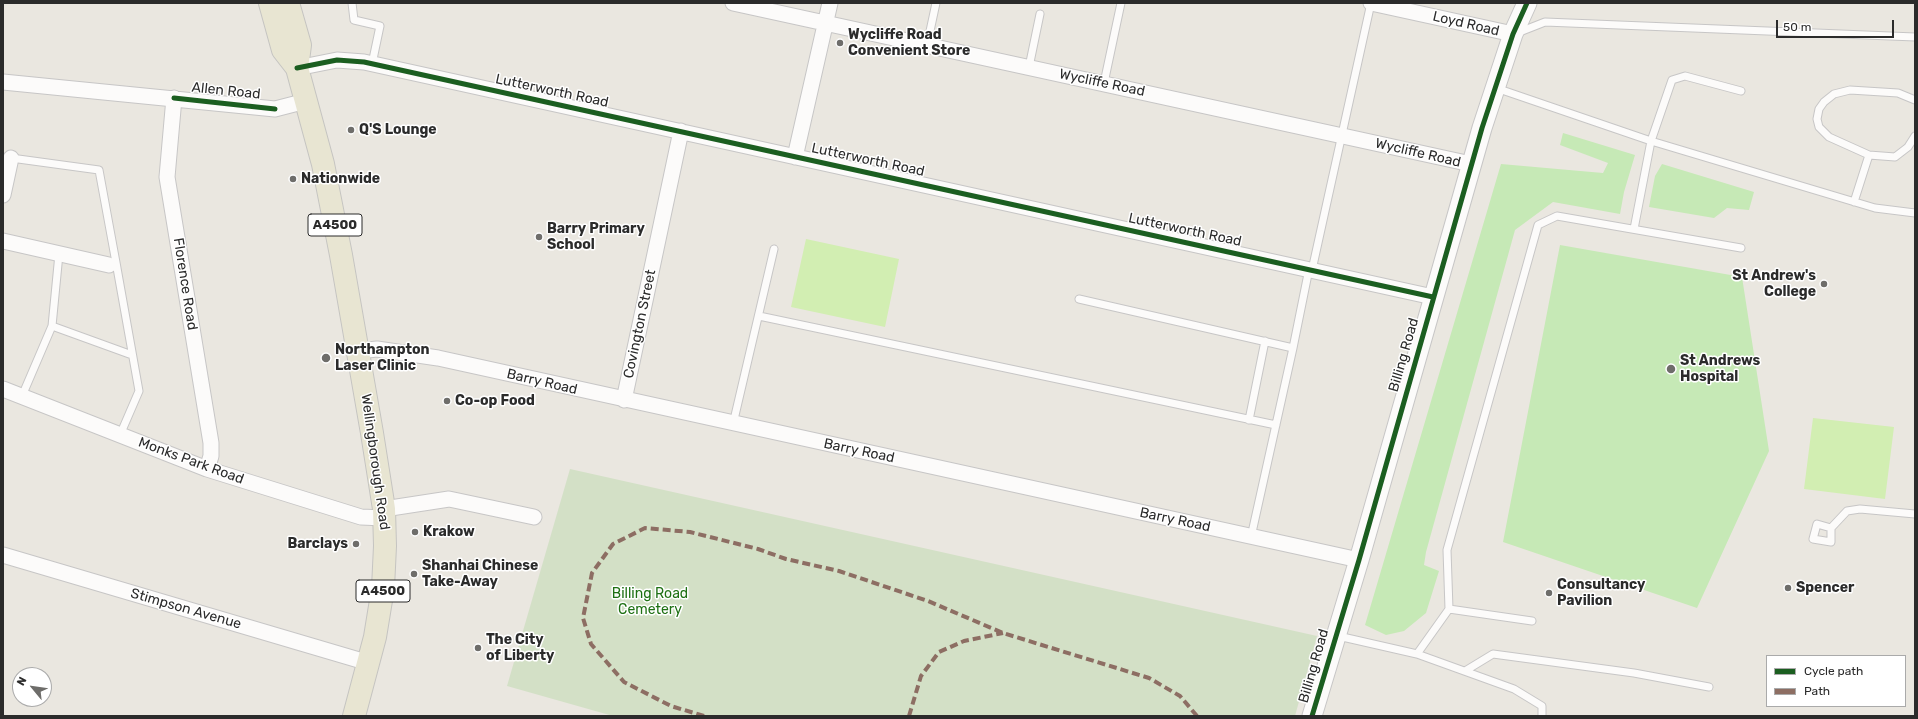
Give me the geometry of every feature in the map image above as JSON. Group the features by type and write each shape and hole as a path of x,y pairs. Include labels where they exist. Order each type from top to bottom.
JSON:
{"main road":[{"name":"Wellingborough Road","path":"270,3 284,50 297,68 323,164 358,351 384,514 385,546 383,588 375,637 354,716"},
{"name":"Wellingborough Road","path":"288,3 300,44 297,68"}],"street":[{"name":"Wycliffe Road","path":"733,3 927,44 1471,164"},
{"path":"795,157 830,3"},
{"name":"Loyd Road","path":"1371,3 1414,7 1513,34"},
{"name":"Billing Road","path":"1312,716 1359,560 1471,164 1513,34 1527,3"},
{"name":"Lutterworth Road","path":"297,68 337,60 372,64 1433,296"},
{"name":"Allen Road","path":"3,82 275,109 306,101"},
{"name":"Florence Road","path":"174,98 167,177 211,443 211,456 206,469"},
{"name":"Covington Street","path":"624,400 681,131"},
{"path":"3,195 11,158"},
{"path":"3,241 113,267"},
{"name":"Barry Road","path":"358,351 373,349 438,358 733,424 1359,560"},
{"name":"Monks Park Road","path":"3,389 206,469 361,517 375,519 384,514 449,499 534,517"},
{"name":"Stimpson Avenue","path":"3,555 369,663"}],"lane":[{"path":"352,3 354,20 380,26 372,64"},
{"path":"927,44 936,3"},
{"path":"1104,83 1121,3"},
{"path":"1251,537 1371,3"},
{"path":"1029,67 1040,14"},
{"path":"1513,34 1545,22 1915,37"},
{"path":"1634,229 1651,141 1672,80 1685,76 1741,91"},
{"path":"1495,88 1651,141 1854,202 1875,208 1915,213"},
{"path":"1915,100 1898,93 1850,90 1834,94 1824,102 1819,109 1817,119 1819,127 1829,137 1869,155 1895,157 1908,147 1915,136"},
{"path":"1854,202 1869,155"},
{"path":"11,158 99,170 113,267 139,391 120,435"},
{"path":"1417,654 1449,609 1447,550 1538,225 1556,216 1741,248"},
{"path":"733,424 774,249"},
{"path":"22,396 52,326 59,254"},
{"path":"1079,299 1293,348"},
{"path":"759,316 1276,425"},
{"path":"52,326 132,355"},
{"path":"1249,420 1264,341"},
{"path":"1831,528 1847,511 1860,509 1915,514"},
{"path":"1449,609 1532,621"},
{"path":"1336,635 1417,654 1514,688 1542,706 1542,716"},
{"path":"1465,671 1493,654 1634,673 1709,687"}],"green space":[{"path":"1563,133 1635,155 1624,192 1620,214 1553,202 1515,230 1426,552 1424,565 1439,571 1426,613 1404,631 1386,635 1365,625 1501,164 1603,173 1608,163 1560,145"},
{"path":"1662,164 1754,192 1749,210 1727,208 1714,218 1649,207 1655,176"},
{"path":"806,239 899,259 885,327 791,307"},
{"path":"1560,245 1742,277 1769,451 1697,608 1503,542"},
{"path":"1813,418 1894,427 1885,499 1804,489"},
{"name":"Billing Road Cemetery","path":"570,469 1317,636 1295,716 613,716 507,686"}],"marked path":[{"path":"704,716 671,706 624,682 591,644 583,618 592,573 613,544 645,528 690,532 758,549 786,559 839,571 928,601 1003,633 1149,678 1180,696 1197,716"},
{"path":"909,716 921,676 939,652 964,641 1003,633"}],"cycle path":[{"path":"1312,716 1359,560 1482,128 1513,34 1527,3"},
{"path":"297,68 337,60 364,62 1433,297"},
{"path":"174,98 275,109"}],"place":[{"name":"Wycliffe Road Convenient Store","path":"840,43"},
{"name":"Q'S Lounge","path":"351,130"},
{"name":"Nationwide","path":"293,179"},
{"name":"Barry Primary School","path":"539,237"},
{"name":"St Andrew's College","path":"1824,284"},
{"name":"Northampton Laser Clinic","path":"326,358"},
{"name":"St Andrews Hospital","path":"1671,369"},
{"name":"Co-op Food","path":"447,401"},
{"name":"Krakow","path":"415,532"},
{"name":"Barclays","path":"356,544"},
{"name":"Shanhai Chinese Take-Away","path":"414,574"},
{"name":"Spencer","path":"1788,588"},
{"name":"Consultancy Pavilion","path":"1549,593"},
{"name":"The City of Liberty","path":"478,648"}]}
